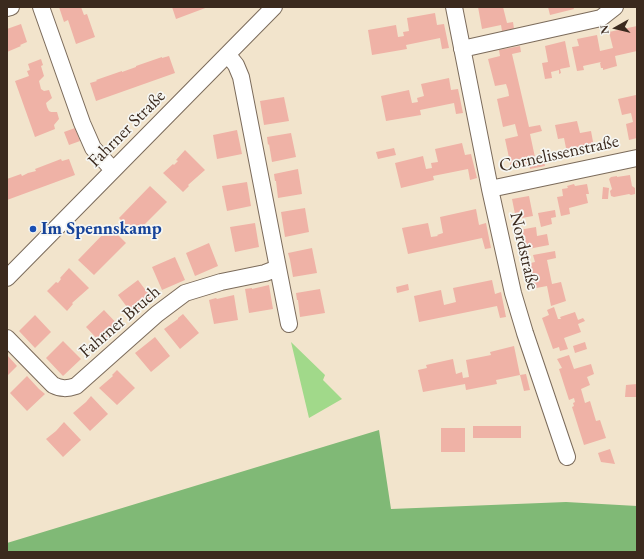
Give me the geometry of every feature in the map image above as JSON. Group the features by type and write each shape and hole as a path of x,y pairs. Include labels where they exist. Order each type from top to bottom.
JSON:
{"street":[{"path":"7,8 11,7"},
{"path":"41,7 82,123 93,148 113,170"},
{"name":"Fahrner Straße","path":"7,278 274,7"},
{"name":"Nordstraße","path":"454,7 490,189 513,293 527,340 567,457"},
{"path":"462,49 601,18 615,7"},
{"path":"228,55 236,65 240,77 289,324"},
{"name":"Cornelissenstraße","path":"490,189 637,158"},
{"name":"Fahrner Bruch","path":"7,338 53,385 61,388 76,386 157,314 185,293 221,282 278,268"}],"green space":[{"path":"291,342 325,375 323,380 342,399 309,418"},
{"path":"379,430 391,509 566,502 637,506 637,552 7,552 7,543"}],"building":[{"path":"59,7 81,7 84,15 87,14 95,37 76,44 68,20 64,22"},
{"path":"172,7 208,7 176,19"},
{"path":"478,7 503,7 507,23 513,22 514,29 502,31 501,25 482,29"},
{"path":"548,7 573,7 574,9 550,15"},
{"path":"435,13 437,25 444,24 449,48 442,49 440,38 406,45 407,49 372,55 368,30 396,25 398,37 404,36 403,32 409,31 407,18"},
{"path":"21,24 27,42 7,52 7,29"},
{"path":"637,26 637,51 615,56 617,66 603,70 603,68 601,68 601,62 583,66 584,70 577,71 572,47 579,46 577,39 597,35 600,51 613,48 609,32"},
{"path":"565,41 570,67 560,69 561,73 559,74 559,70 551,72 552,78 545,79 542,63 548,62 545,46"},
{"path":"520,46 521,52 512,54 529,127 540,125 542,131 530,134 536,162 544,160 545,166 530,169 529,163 511,167 505,139 518,136 515,124 503,127 497,99 509,96 508,90 506,84 495,86 488,59 500,56 499,50"},
{"path":"169,56 175,73 96,101 90,83 162,57"},
{"path":"41,59 43,65 41,66 44,76 39,81 41,89 44,91 49,90 52,98 46,103 47,107 51,112 57,112 59,119 54,125 55,129 35,137 15,81 29,76 27,71 30,70 28,64"},
{"path":"449,78 451,90 458,89 463,113 456,114 454,103 420,110 421,115 386,121 381,96 409,90 412,103 418,102 417,98 424,96 421,84"},
{"path":"636,95 637,138 629,140 626,124 633,122 631,113 622,115 618,99"},
{"path":"284,97 289,121 264,125 260,101"},
{"path":"577,121 580,133 591,131 594,147 567,153 564,138 558,139 555,125"},
{"path":"75,128 80,141 69,145 64,132"},
{"path":"237,130 242,154 217,159 213,135"},
{"path":"291,133 296,157 272,162 267,137"},
{"path":"462,143 465,155 471,154 477,178 470,180 468,169 433,176 434,180 401,188 395,163 423,156 426,169 432,168 431,163 438,162 435,149"},
{"path":"394,148 396,155 378,159 376,152"},
{"path":"185,150 205,170 188,185 189,186 183,192 163,173 178,161 176,160"},
{"path":"61,159 62,161 69,159 75,175 7,200 7,179 36,171 35,169"},
{"path":"298,169 302,194 278,198 274,174"},
{"path":"630,175 632,186 635,188 635,194 614,197 611,196 610,191 612,189 609,179 611,177"},
{"path":"247,182 251,206 227,211 222,186"},
{"path":"574,184 575,186 587,184 589,194 586,194 588,203 569,208 570,214 561,216 557,197 563,196 562,189 568,188 567,186"},
{"path":"150,186 167,202 135,234 119,218"},
{"path":"603,187 609,188 608,199 602,199"},
{"path":"529,196 533,216 516,219 512,199"},
{"path":"305,208 309,232 285,237 281,212"},
{"path":"476,209 479,225 486,223 491,248 485,249 482,238 408,254 402,228 428,223 431,237 438,236 437,235 443,233 440,217"},
{"path":"555,210 556,217 551,218 552,224 541,227 538,213"},
{"path":"255,223 259,247 235,252 230,227"},
{"path":"110,227 126,243 94,275 78,260"},
{"path":"536,227 537,236 547,234 549,245 523,250 519,230"},
{"path":"209,243 218,266 195,276 186,253"},
{"path":"312,248 317,273 293,277 288,253"},
{"path":"555,251 556,258 547,260 552,284 561,282 566,301 551,306 547,286 531,289 526,264 535,262 533,255"},
{"path":"175,257 185,280 162,290 152,267"},
{"path":"69,268 89,288 72,303 73,304 67,311 47,291 56,282 58,283 61,279 60,278"},
{"path":"138,280 153,300 133,315 118,295"},
{"path":"492,280 495,294 501,292 506,317 500,318 497,306 419,322 414,296 441,290 444,305 456,302 453,288"},
{"path":"408,284 409,290 397,293 396,287"},
{"path":"269,285 273,309 249,313 245,289"},
{"path":"320,289 325,313 300,317 296,293"},
{"path":"234,295 238,320 214,324 209,300"},
{"path":"554,307 558,319 575,312 578,320 583,318 585,321 578,324 581,332 564,338 568,349 560,351 559,347 553,349 542,318 549,315 547,310"},
{"path":"104,310 121,328 103,345 86,327"},
{"path":"183,314 199,333 180,349 164,329"},
{"path":"35,315 51,332 35,348 19,331"},
{"path":"155,337 170,356 151,372 135,353"},
{"path":"63,341 81,359 63,376 46,358"},
{"path":"585,342 587,349 575,353 573,346"},
{"path":"514,346 520,375 496,380 497,384 466,390 465,384 423,392 418,370 427,368 426,365 453,359 456,374 462,372 463,378 469,377 466,360 491,355 490,352"},
{"path":"7,355 17,366 7,376"},
{"path":"569,355 574,369 591,364 594,374 587,377 590,385 581,389 585,403 590,401 596,421 600,420 606,438 584,445 572,407 574,406 573,403 575,402 574,398 569,400 559,369 562,368 557,359"},
{"path":"117,370 135,388 117,405 99,388 113,376 112,375"},
{"path":"526,374 530,390 524,391 520,375"},
{"path":"27,376 45,394 27,411 10,393"},
{"path":"637,384 637,397 625,397 626,385"},
{"path":"91,396 108,414 90,431 73,413"},
{"path":"64,422 81,440 63,457 46,439"},
{"path":"473,426 521,426 521,438 473,438"},
{"path":"441,428 465,428 465,452 441,452"},
{"path":"610,449 615,464 601,462 598,453"}],"place":[{"name":"Im Spennskamp","path":"33,229"}]}
